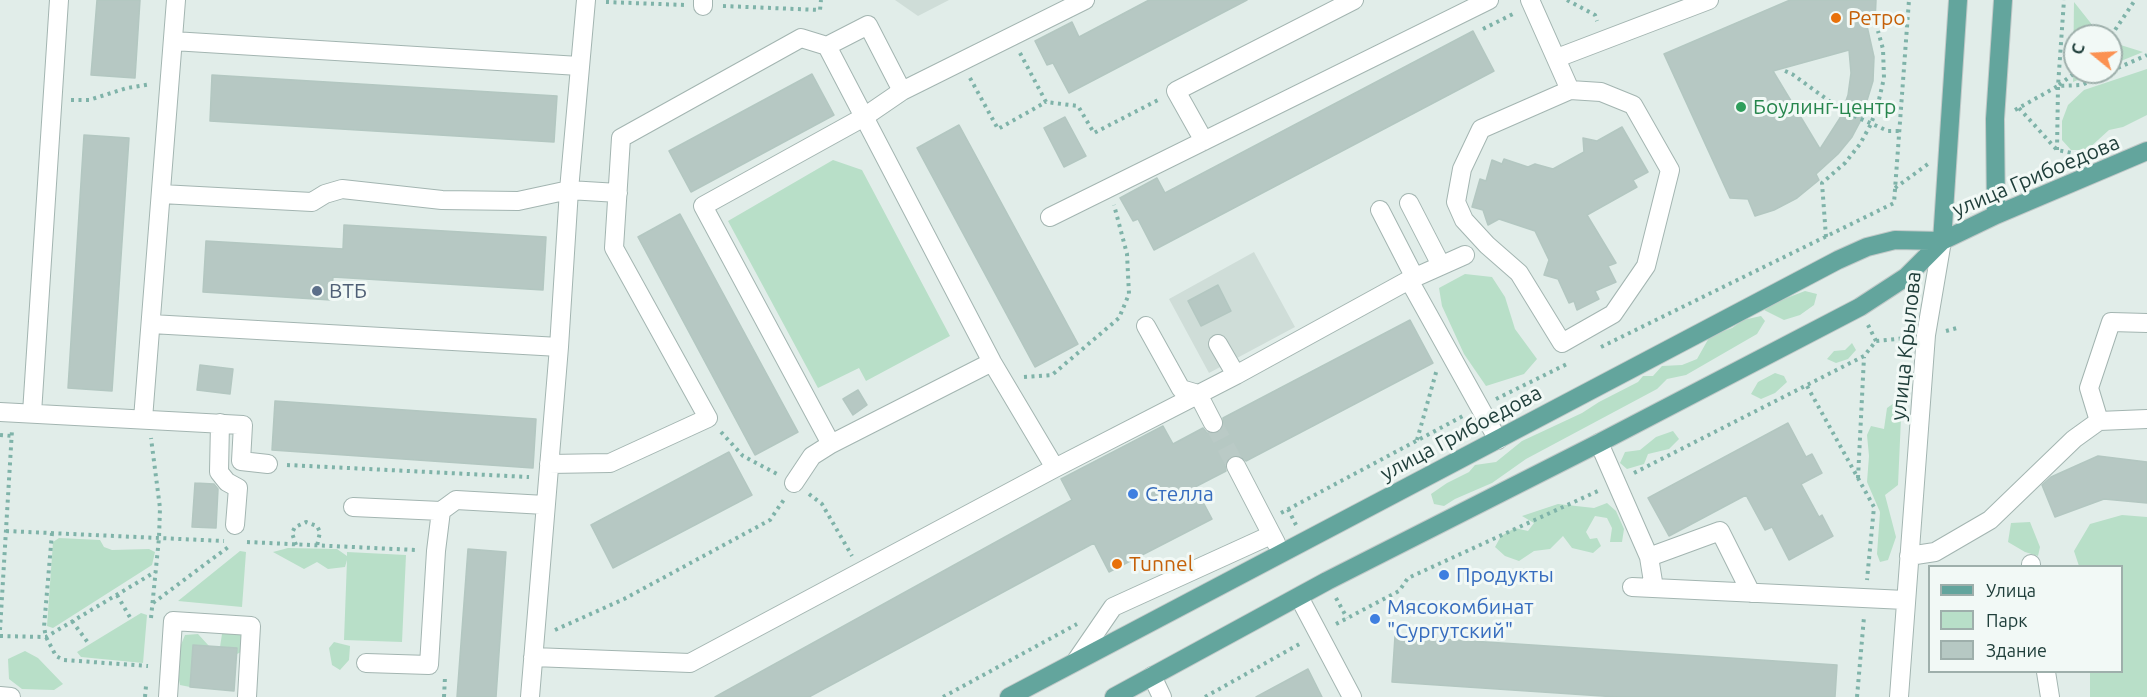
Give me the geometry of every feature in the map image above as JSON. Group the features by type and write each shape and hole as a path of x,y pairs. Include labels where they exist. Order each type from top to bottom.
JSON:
{"main road":[{"name":"улица Крылова","path":"1942,241 1959,0"},
{"path":"1996,215 1995,119 2003,0"},
{"name":"улица Грибоедова","path":"1114,697 1327,581 1860,307 1906,277 1942,241 1996,215 2143,158"},
{"name":"улица Грибоедова","path":"1009,697 1838,260 1867,247 1894,240 1942,241"}],"street":[{"path":"32,413 59,0"},
{"path":"146,419 176,0"},
{"path":"530,697 559,347 568,190 586,0"},
{"path":"831,444 703,206 864,117 902,91 1086,0"},
{"path":"1204,141 1176,91 1354,0"},
{"path":"1050,217 1204,141 1463,6 1489,0"},
{"path":"1557,58 1709,0"},
{"path":"1531,2 1570,90"},
{"path":"548,471 610,463 708,418 614,248 621,138 801,38 827,46 868,25 902,91"},
{"path":"173,41 579,66"},
{"path":"827,46 992,362 1055,468"},
{"path":"1570,90 1601,92 1633,105 1670,170 1646,266 1613,314 1562,343 1519,273 1487,245 1464,220 1456,202 1462,169 1481,129 1570,90"},
{"path":"161,194 312,202 342,189 442,200 518,201 568,190 618,192"},
{"path":"1409,203 1441,265"},
{"path":"1380,210 1444,344 1481,406 1498,440"},
{"name":"улица Крылова","path":"1899,697 1926,335 1942,241"},
{"path":"533,657 690,663 1055,468 1236,375 1412,279 1465,255"},
{"path":"2099,420 2089,388 2111,321 2147,323"},
{"path":"151,324 559,347"},
{"path":"1146,326 1181,389 1198,394 1213,423"},
{"path":"1218,344 1236,375"},
{"path":"794,483 812,456 831,444 992,362"},
{"path":"0,412 243,425 241,461 268,464"},
{"path":"1909,556 1935,552 1990,520 2074,439 2099,420 2147,419"},
{"path":"220,423 219,472 227,482 238,488 236,534"},
{"path":"1599,443 1648,557 1654,588"},
{"path":"1236,466 1282,552"},
{"path":"353,507 441,511 456,500 546,505"},
{"path":"366,663 429,665 436,550 441,511"},
{"path":"1648,557 1720,531 1751,594"},
{"path":"1076,661 1113,607 1271,535"},
{"path":"1632,586 1751,594 1905,600"},
{"path":"1299,597 1352,697"},
{"path":"168,697 173,621 251,626 247,697"},
{"path":"2046,673 2050,697"},
{"path":"1152,676 1162,697"},
{"path":"0,696 11,697"}],"path":[{"path":"1567,0 1595,15 1605,40"},
{"path":"1596,349 1894,202 1909,0"},
{"path":"2057,150 2058,86 2064,0"},
{"path":"2119,24 2135,0"},
{"path":"1484,29 1531,2"},
{"path":"1826,235 1822,183 1845,163 1860,144 1871,124 1878,104 1884,78 1883,48 1878,31"},
{"path":"1011,37 1046,102"},
{"path":"2123,66 2147,55"},
{"path":"961,62 998,129 1046,102 1078,106 1094,133 1176,91"},
{"path":"1785,71 1842,111 1888,130 1899,131"},
{"path":"52,100 89,100 127,88 170,81"},
{"path":"2058,86 2063,82"},
{"path":"2019,108 2057,150 2082,155"},
{"path":"1002,378 1052,375 1119,318 1129,294 1127,254 1109,188"},
{"path":"1205,697 1318,633 1399,591 1408,578 1616,482 1807,386 1864,356 1876,341 1926,335 1957,328"},
{"path":"1444,344 1417,441 1481,406 1575,360"},
{"path":"1858,478 1864,356"},
{"path":"1807,386 1874,507 1857,697"},
{"path":"146,419 160,508 150,624"},
{"path":"0,435 12,436"},
{"path":"268,464 548,471"},
{"path":"535,638 624,599 770,520 794,483"},
{"path":"296,544 292,533 295,527 306,522 317,526 320,532 317,546"},
{"path":"52,533 44,627 46,637 56,656 64,660 148,666"},
{"path":"152,603 236,534"},
{"path":"0,636 46,637 155,572"},
{"path":"117,595 131,619"},
{"path":"72,621 89,644"},
{"path":"145,697 148,656"},
{"path":"444,697 446,675"}],"shaded area":[{"path":"895,0 949,0 918,16"},
{"path":"1254,252 1295,327 1209,373 1169,299"}],"green space":[{"path":"2074,2 2091,24 2074,24"},
{"path":"2123,46 2143,52 2123,60"},
{"path":"2147,69 2147,115 2123,127 2109,130 2087,150 2071,150 2062,140 2062,121 2068,105 2084,90 2102,84 2123,84 2123,77"},
{"path":"833,160 862,170 950,336 866,381 859,368 818,388 728,221"},
{"path":"1465,274 1492,277 1505,297 1515,329 1537,359 1524,374 1486,386 1464,354 1442,306 1439,288"},
{"path":"1805,291 1817,294 1814,305 1800,315 1784,320 1764,310 1776,302"},
{"path":"1761,316 1765,321 1757,334 1686,375 1667,379 1657,389 1526,459 1492,483 1444,506 1434,504 1431,494 1469,472 1475,465 1496,462 1522,441 1582,413 1638,382 1643,376 1653,376 1662,366 1682,365 1697,359 1710,336 1732,328 1743,320"},
{"path":"1852,343 1856,350 1848,359 1836,363 1827,359 1834,351 1845,350"},
{"path":"1775,373 1784,376 1787,382 1775,393 1761,399 1751,394 1758,382"},
{"path":"1894,403 1901,418 1898,485 1885,495 1896,537 1888,560 1880,562 1877,554 1880,512 1867,482 1869,456 1867,435 1871,426 1884,429 1887,408"},
{"path":"1673,431 1679,439 1669,449 1648,454 1644,464 1627,469 1620,463 1625,452 1640,450 1656,437"},
{"path":"1607,503 1616,511 1624,529 1622,542 1610,542 1612,528 1607,518 1595,516 1586,532 1590,539 1597,538 1601,546 1593,553 1572,548 1563,536 1550,549 1534,551 1519,561 1505,556 1495,547 1501,536 1515,528 1528,531 1534,523 1522,516 1558,504 1594,508"},
{"path":"2122,515 2147,517 2147,697 2090,697 2090,673 2123,673 2123,565 2079,565 2074,551 2090,524"},
{"path":"2030,522 2040,547 2038,556 2025,552 2008,542 2011,523"},
{"path":"59,538 100,540 104,547 112,550 149,549 155,552 152,565 53,628 47,626 53,542"},
{"path":"288,548 337,549 347,556 347,552 406,555 402,642 344,640 347,560 345,567 328,569 317,562 304,569 273,552"},
{"path":"240,551 246,552 242,607 178,601"},
{"path":"141,613 147,615 143,663 81,657 77,652"},
{"path":"234,630 247,637 247,649 237,654 237,648 220,647 222,634"},
{"path":"198,634 209,646 193,645 190,687 180,685 177,670 178,652 185,635"},
{"path":"334,642 350,646 349,660 340,670 332,665 329,648"},
{"path":"25,651 38,658 63,684 54,690 22,689 9,679 8,659"}],"building":[{"path":"97,0 140,0 135,78 91,75"},
{"path":"1149,0 1247,0 1069,93 1053,63 1047,65 1035,41 1072,22 1079,37"},
{"name":"Боулинг-центр","path":"1790,0 1876,0 1875,23 1867,26 1874,57 1873,81 1861,120 1852,137 1838,154 1816,174 1819,180 1797,198 1774,210 1755,216 1748,199 1730,198 1664,54","holes":["1849,50 1851,73 1848,95 1840,118 1820,149 1773,71"]},
{"path":"1473,31 1494,71 1154,250 1138,219 1133,221 1120,198 1157,178 1165,193"},
{"path":"812,74 834,115 691,192 669,151"},
{"path":"212,75 557,96 554,142 210,121"},
{"path":"1065,117 1086,156 1064,167 1044,128"},
{"path":"959,125 1078,344 1035,367 917,148"},
{"path":"1622,127 1648,172 1633,180 1637,187 1587,215 1616,263 1608,266 1616,282 1595,291 1599,299 1577,310 1574,301 1569,303 1558,279 1544,275 1549,260 1535,231 1499,219 1488,225 1483,210 1472,207 1480,179 1486,181 1492,160 1502,164 1504,159 1528,167 1535,164 1553,169 1584,152 1583,138 1597,141"},
{"path":"84,135 129,138 112,391 68,388"},
{"path":"680,214 798,432 755,455 638,237"},
{"path":"344,225 546,237 543,290 333,277 331,300 203,292 206,241 343,249"},
{"path":"1218,285 1231,311 1201,326 1188,301"},
{"path":"1410,320 1433,363 1246,461 1237,455 1230,456 1225,465 1226,471 1195,487 1212,519 1109,572 1094,543 809,697 715,697 1072,500 1061,479 1163,426 1173,444 1203,428 1207,433 1218,433 1223,429 1223,418"},
{"path":"200,365 233,369 230,394 197,390"},
{"path":"858,390 867,405 853,415 843,399"},
{"path":"275,401 536,419 533,468 272,450"},
{"path":"1788,423 1806,457 1812,454 1822,473 1801,484 1819,517 1822,515 1833,536 1789,560 1772,527 1765,530 1746,495 1669,536 1648,498"},
{"path":"729,452 752,495 613,568 591,525"},
{"path":"2098,456 2147,462 2147,503 2104,499 2055,517 2042,485 2051,477"},
{"path":"195,483 214,484 218,489 216,528 192,527"},
{"path":"468,549 506,552 496,697 457,697"},
{"path":"1395,636 1837,665 1835,697 1617,697 1392,682"},
{"path":"193,645 237,648 234,691 190,687"},
{"path":"1308,669 1322,697 1256,697"}],"tunnel":[{"path":"1213,423 1236,466"}],"place":[{"name":"Ретро","path":"1836,18"},
{"name":"Боулинг-центр","path":"1741,107"},
{"name":"ВТБ","path":"317,291"},
{"name":"Стелла","path":"1133,494"},
{"name":"Tunnel","path":"1117,564"},
{"name":"Продукты","path":"1444,575"},
{"name":"Мясокомбинат \"Сургутский\"","path":"1375,619"}]}
